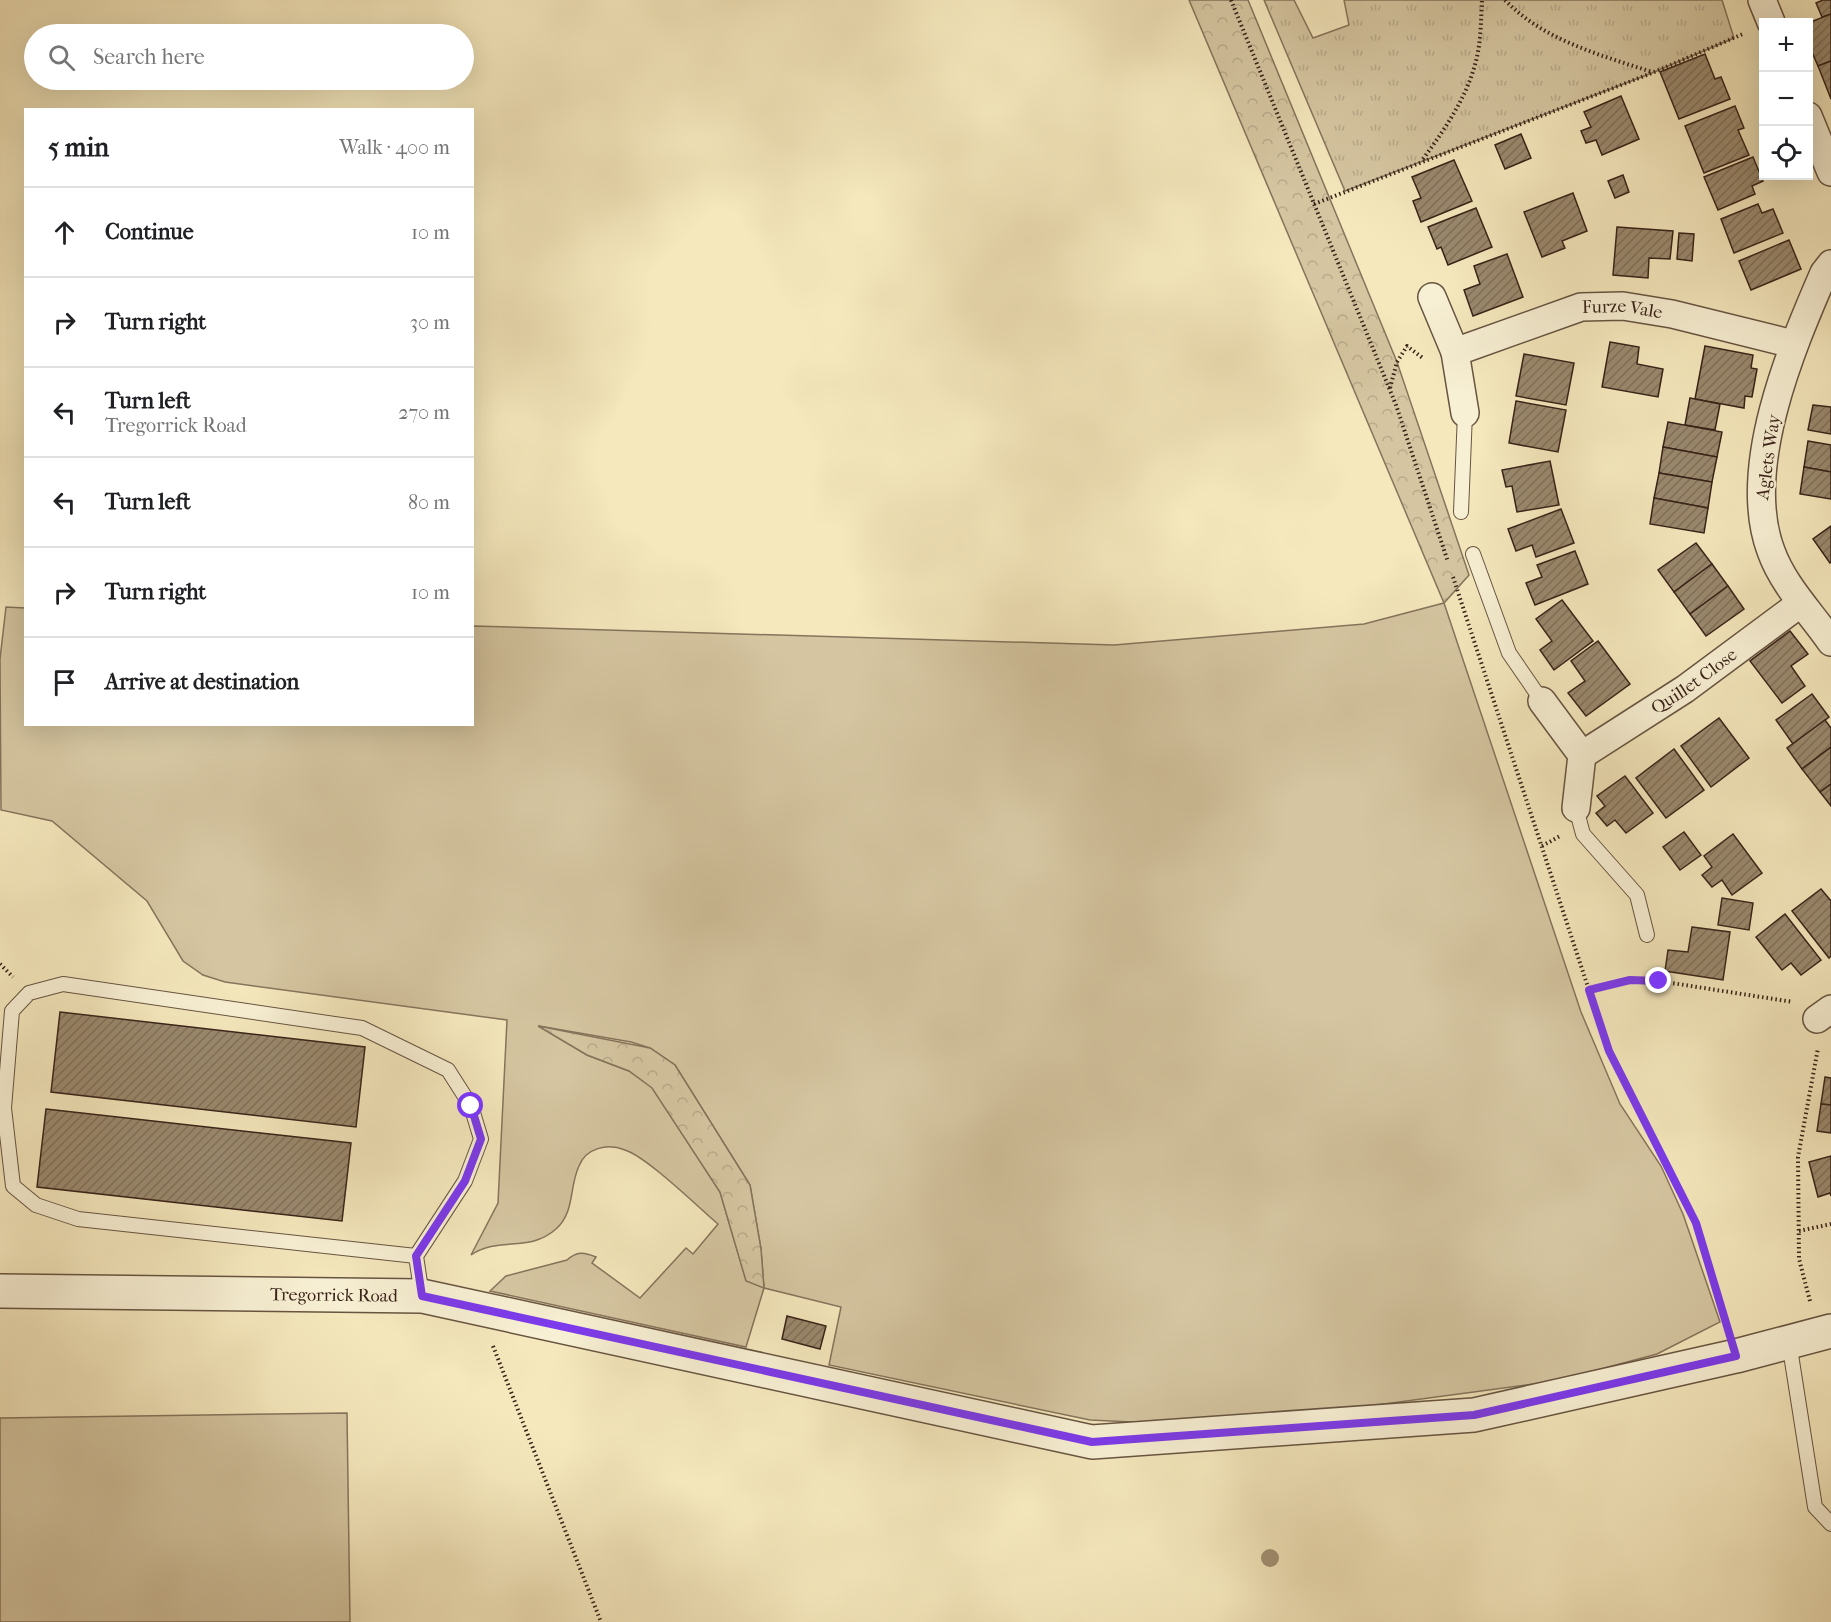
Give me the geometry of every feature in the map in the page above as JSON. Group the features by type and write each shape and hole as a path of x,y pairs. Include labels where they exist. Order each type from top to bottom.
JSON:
{"street":[{"path":"1762,0 1762,18"},
{"path":"1813,126 1831,172"},
{"name":"Aglets Way","path":"1831,264 1824,273 1782,375 1766,443 1761,509 1771,551 1801,603 1831,642"},
{"path":"1432,297 1455,352 1465,413"},
{"name":"Furze Vale","path":"1455,352 1581,307 1623,306 1672,314 1793,344"},
{"name":"Quillet Close","path":"1582,755 1685,689 1801,603"},
{"path":"1542,700 1582,755 1576,808"},
{"name":"Tregorrick Road","path":"0,1291 422,1296 1092,1442 1474,1415 1736,1356 1813,1336"}],"lane":[{"path":"1461,512 1465,413"},
{"path":"1473,554 1509,653 1542,700"},
{"path":"1576,808 1583,834 1637,895 1647,935"},
{"path":"416,1256 78,1219 36,1205 14,1186 4,1108 12,1011 29,993 63,984 362,1028 448,1070 471,1106 481,1139 465,1181 416,1256 422,1296"},
{"path":"1813,1336 1815,1507 1831,1524"}],"path":[{"path":"1231,0 1389,389 1448,563"},
{"path":"1422,161 1445,128 1464,93 1477,59 1482,0"},
{"path":"1505,0 1550,34 1586,51 1652,72"},
{"path":"1314,204 1652,72 1759,27"},
{"path":"1389,389 1397,362 1407,346 1429,363"},
{"path":"1452,574 1609,1051 1696,1223 1736,1356"},
{"path":"1589,990 1630,980 1659,981 1790,1000 1811,1012 1824,1014 1798,1158 1799,1258 1813,1336"},
{"path":"1799,1231 1831,1224"},
{"path":"478,1308 601,1622"}],"green space":[{"path":"1189,0 1248,0 1397,362 1469,575 1444,603"},
{"path":"1264,0 1294,0 1313,38 1349,25 1344,0 1722,0 1734,38 1652,73 1345,191"},
{"path":"1444,603 1581,1012 1620,1104 1661,1166 1683,1214 1720,1322 1657,1354 1556,1381 1354,1408 1174,1424 1090,1420 829,1365 841,1307 764,1288 746,1347 490,1291 506,1276 567,1260 574,1255 584,1253 596,1257 592,1263 640,1298 686,1248 693,1254 718,1224 646,1162 625,1150 604,1147 592,1151 582,1160 576,1174 566,1215 556,1229 535,1241 492,1246 471,1255 498,1203 507,1020 225,982 203,975 183,961 147,901 52,821 1,810 0,659 6,607 24,608 24,726 474,726 474,626 1114,645 1364,624","holes":["539,1026 631,1042 650,1048 675,1065 750,1185 761,1249 764,1288 746,1280 720,1192 652,1087 629,1071 587,1055"]},
{"path":"538,1026 650,1048 675,1065 750,1185 761,1249 764,1288 746,1281 720,1192 652,1088 629,1071 587,1055"},
{"path":"347,1413 350,1622 0,1622 0,1418"}],"building":[{"path":"1831,0 1831,14 1822,17 1816,3"},
{"path":"1831,14 1831,61 1818,66 1813,54 1813,21"},
{"path":"1705,54 1715,79 1721,77 1730,99 1679,119 1660,72"},
{"path":"1831,61 1831,99 1818,66"},
{"path":"1621,96 1639,139 1602,155 1596,140 1586,143 1581,131 1591,127 1584,112"},
{"path":"1735,106 1744,128 1738,130 1749,155 1704,173 1685,126"},
{"path":"1521,134 1531,158 1505,169 1495,145"},
{"path":"1753,157 1759,171 1759,180 1763,181 1752,186 1755,194 1718,210 1704,177"},
{"path":"1454,160 1472,201 1421,222 1413,201 1421,198 1412,177"},
{"path":"1623,175 1629,192 1615,198 1608,181"},
{"path":"1573,193 1587,231 1562,241 1565,248 1542,257 1524,212"},
{"path":"1758,204 1762,213 1773,209 1783,233 1734,253 1721,219"},
{"path":"1476,208 1492,247 1448,265 1441,247 1437,249 1428,227"},
{"path":"1617,227 1673,231 1670,259 1649,258 1648,278 1613,275"},
{"path":"1679,233 1694,234 1692,261 1677,259"},
{"path":"1789,240 1801,269 1751,290 1739,261"},
{"path":"1507,254 1523,297 1473,316 1464,290 1480,284 1474,266"},
{"path":"1610,342 1639,347 1637,364 1663,369 1658,397 1602,387"},
{"path":"1705,346 1753,355 1751,368 1757,369 1752,397 1745,396 1744,408 1695,399"},
{"path":"1524,354 1574,363 1566,405 1516,396"},
{"path":"1690,398 1720,404 1715,430 1685,425"},
{"path":"1516,401 1566,410 1558,452 1509,443"},
{"path":"1813,405 1831,407 1831,434 1808,430"},
{"path":"1668,422 1722,432 1717,457 1663,447"},
{"path":"1808,441 1831,445 1831,472 1804,467"},
{"path":"1663,447 1717,457 1712,482 1659,473"},
{"path":"1550,461 1559,505 1517,512 1512,486 1506,487 1502,470"},
{"path":"1804,467 1831,472 1831,499 1800,494"},
{"path":"1659,473 1712,482 1708,508 1654,498"},
{"path":"1654,498 1708,508 1704,533 1650,524"},
{"path":"1561,509 1574,543 1536,557 1532,545 1516,551 1508,529"},
{"path":"1831,526 1831,562 1830,563 1813,539"},
{"path":"1696,543 1712,564 1674,592 1658,570"},
{"path":"1575,551 1588,584 1535,605 1526,583 1542,577 1537,565"},
{"path":"1712,564 1728,586 1690,614 1674,592"},
{"path":"1728,586 1744,609 1706,636 1690,614"},
{"path":"1562,600 1593,641 1554,670 1540,650 1552,641 1536,619"},
{"path":"1790,631 1808,654 1791,666 1805,686 1782,703 1750,661"},
{"path":"1598,641 1630,684 1586,716 1568,693 1585,681 1571,661"},
{"path":"1812,694 1829,717 1793,744 1776,720"},
{"path":"1719,718 1749,758 1711,787 1681,746"},
{"path":"1825,720 1831,728 1831,747 1802,769 1787,748"},
{"path":"1831,747 1831,784 1820,792 1802,769"},
{"path":"1674,749 1704,790 1666,818 1636,778"},
{"path":"1625,776 1653,813 1626,833 1615,820 1607,826 1596,813 1605,806 1597,796"},
{"path":"1831,784 1831,806 1820,792"},
{"path":"1684,832 1701,855 1680,870 1663,847"},
{"path":"1733,834 1762,873 1732,895 1722,880 1712,887 1702,875 1712,867 1704,856"},
{"path":"1821,889 1831,901 1831,956 1829,958 1792,911"},
{"path":"1722,898 1753,903 1749,930 1718,925"},
{"path":"1785,914 1821,960 1801,975 1791,963 1782,970 1756,937"},
{"path":"1692,927 1730,932 1723,980 1665,971 1668,950 1688,952"},
{"path":"60,1012 365,1047 356,1127 51,1092"},
{"path":"1825,1077 1831,1078 1831,1105 1821,1104"},
{"path":"1821,1104 1831,1105 1831,1133 1817,1131"},
{"path":"46,1109 351,1143 342,1221 37,1187"},
{"path":"1831,1156 1831,1196 1830,1193 1818,1197 1809,1162"},
{"path":"787,1316 826,1326 820,1349 782,1339"}],"route":[{"path":"471,1106 481,1139 465,1181 416,1256 422,1296 1092,1442 1474,1415 1518,1407 1736,1356 1696,1223 1609,1051 1589,990 1630,980 1659,981"}]}
